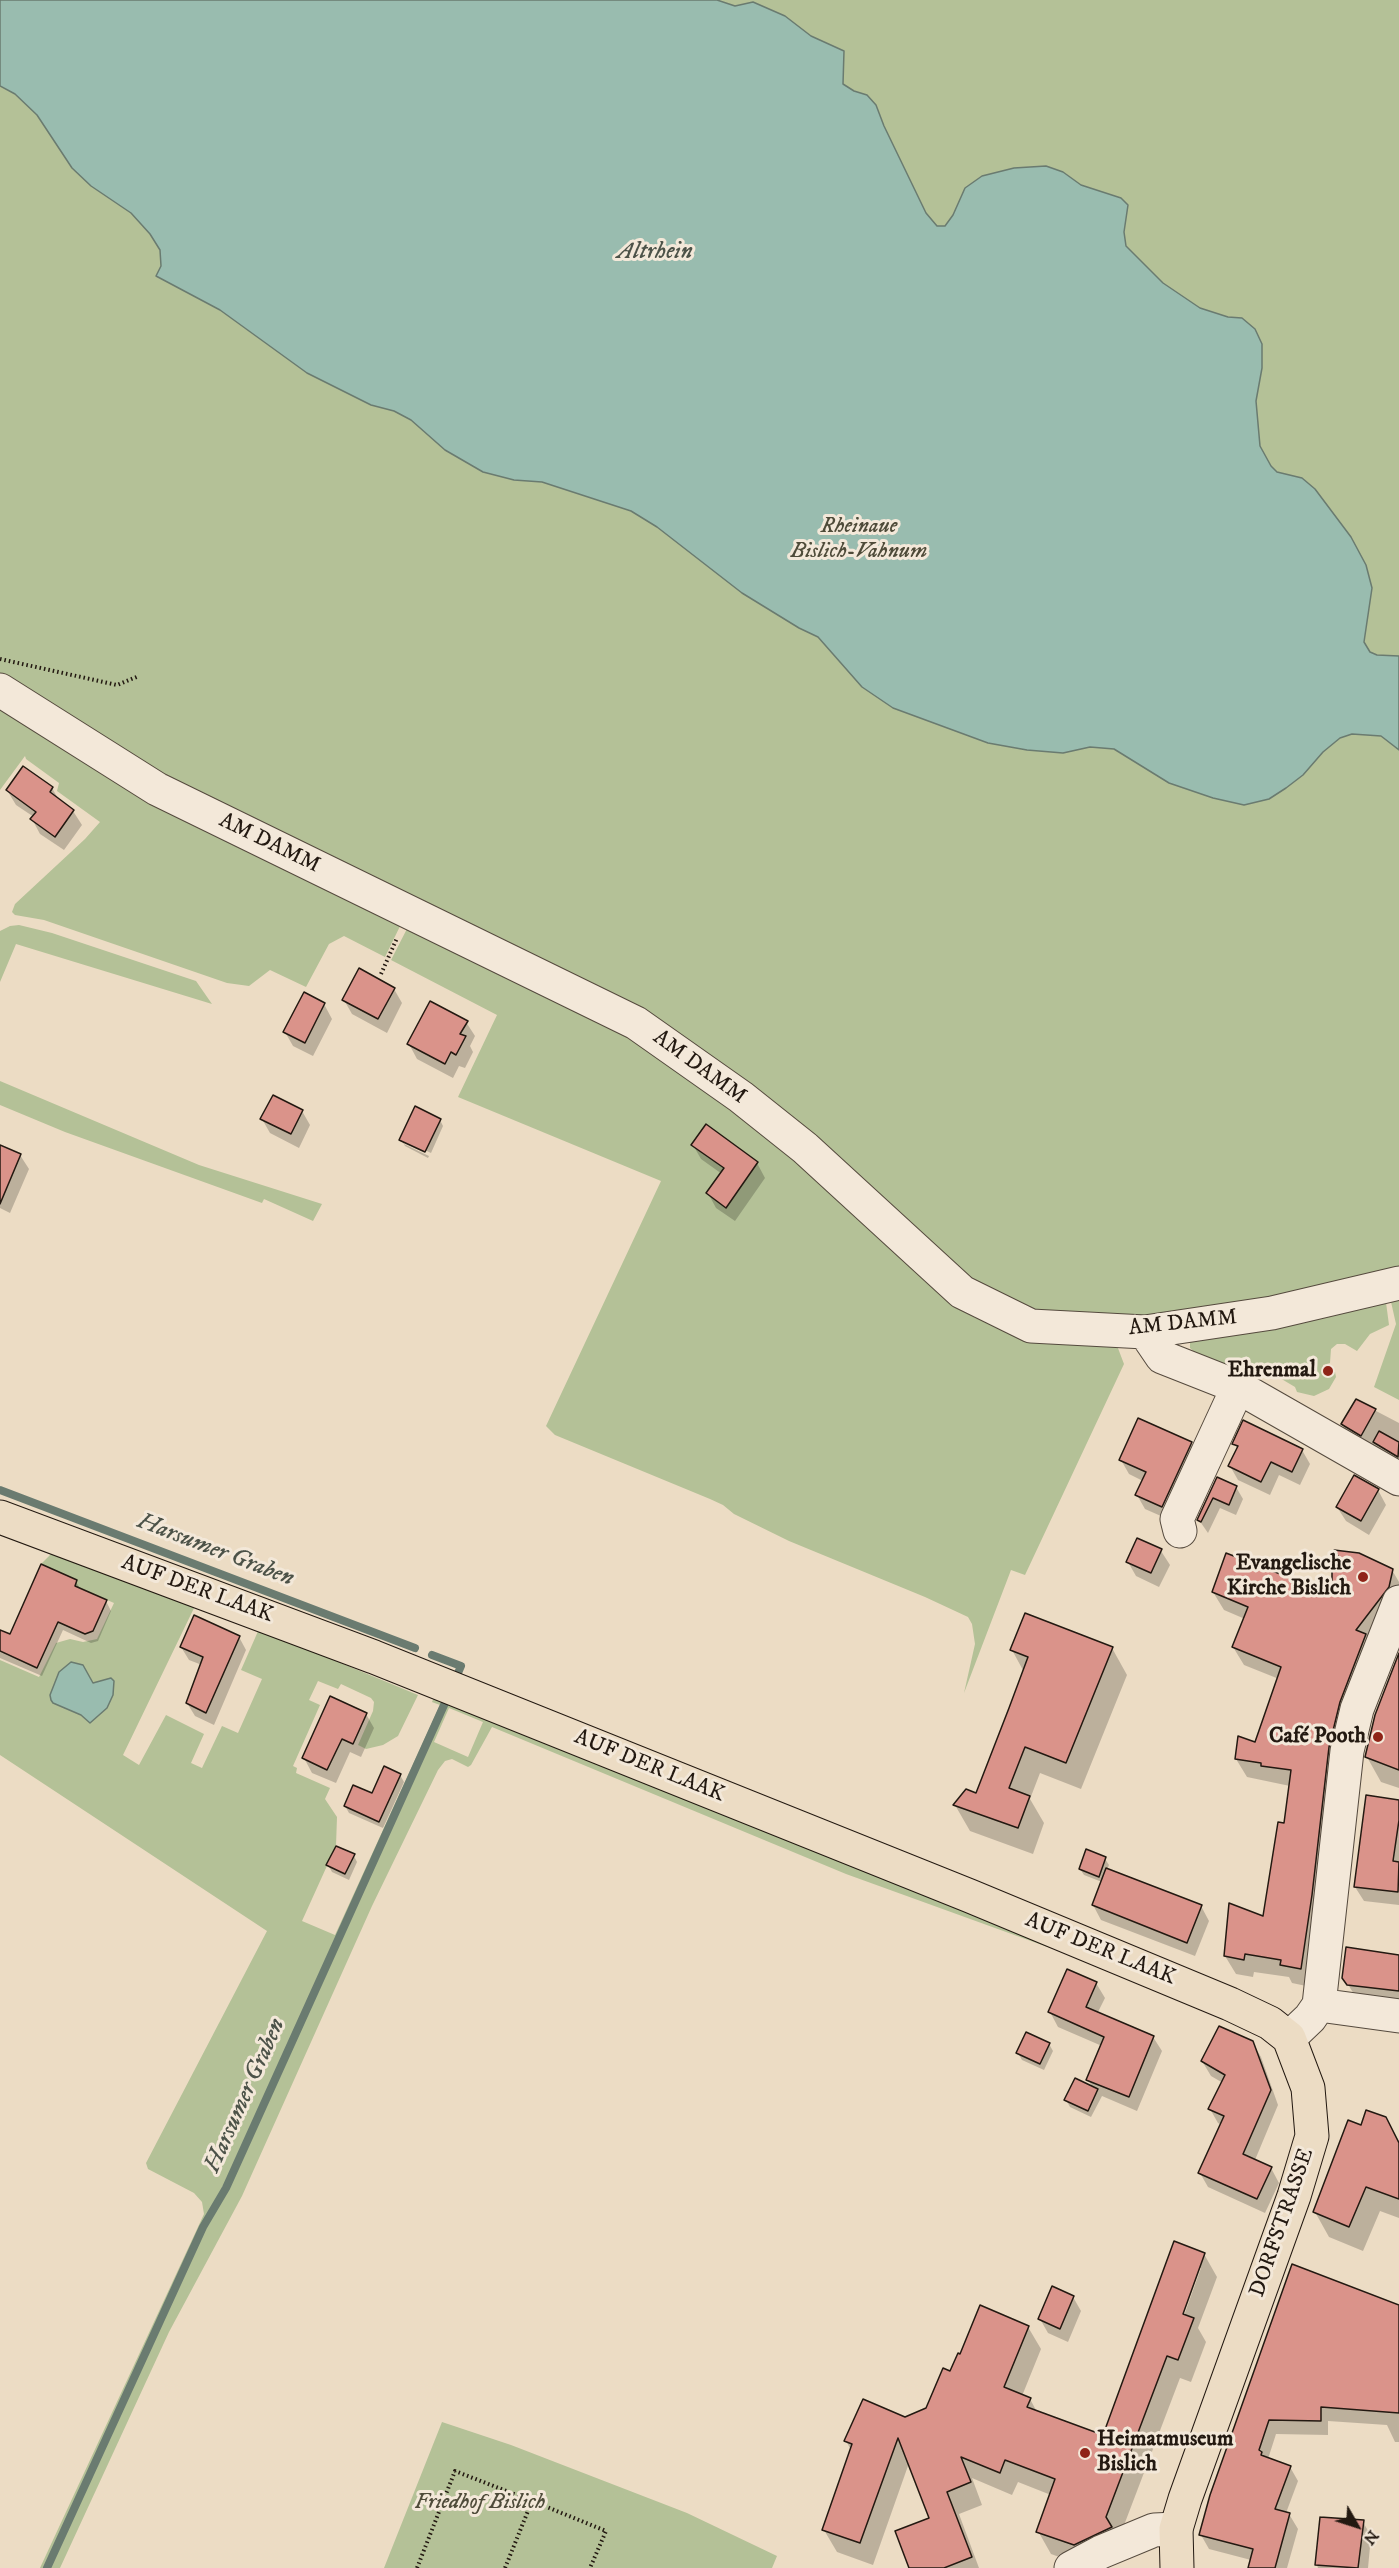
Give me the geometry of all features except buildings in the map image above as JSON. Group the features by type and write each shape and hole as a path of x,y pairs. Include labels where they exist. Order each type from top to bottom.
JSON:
{"main road":[{"name":"AUF DER LAAK","path":"0,1518 374,1657 970,1896 1230,2004 1270,2023 1289,2038"},
{"name":"DORFSTRASSE","path":"1178,2568 1176,2529 1307,2160 1312,2136 1308,2088 1289,2038"}],"street":[{"name":"AM DAMM","path":"0,690 157,789 636,1023 741,1097 805,1148 962,1292 1031,1326 1145,1332 1272,1312 1399,1283"},
{"path":"1145,1332 1162,1357 1238,1387 1399,1479"},
{"path":"1180,1531 1177,1519 1238,1387"},
{"path":"1289,2038 1310,2018 1319,2005 1347,1751 1358,1709 1399,1602"},
{"path":"1319,2005 1399,2016"},
{"path":"1071,2568 1101,2552 1154,2530 1176,2529"}],"path":[{"path":"0,658 117,685 139,676"},
{"path":"381,974 409,912"},
{"path":"417,2568 455,2471 606,2531 590,2568"},
{"path":"505,2568 532,2501"}],"green space":[{"name":"Rheinaue Bislich-Vahnum","path":"0,0 1399,0 1399,1400 1374,1387 1396,1324 1389,1293 1385,1295 1389,1325 1370,1334 1357,1351 1345,1344 1337,1344 1331,1349 1330,1363 1323,1365 1324,1374 1335,1372 1336,1377 1329,1389 1314,1396 1297,1392 1295,1387 1258,1365 1233,1364 1228,1372 1203,1360 1190,1348 1190,1341 1116,1343 1124,1364 1025,1575 1011,1570 964,1693 975,1644 972,1624 968,1617 789,1541 734,1514 723,1505 555,1435 546,1426 661,1181 458,1097 497,1015 391,960 411,921 710,1078 0,698"},
{"path":"0,701 404,918 385,957 344,936 329,944 306,987 270,970 249,986 227,983 44,920 15,915 12,912 15,904 85,839 100,822 57,791 59,783 25,756 0,790"},
{"path":"19,925 52,933 196,981 212,1004 16,944 0,982 0,931"},
{"path":"0,1081 199,1165 322,1204 313,1221 264,1199 262,1203 65,1132 0,1105"},
{"path":"53,1552 195,1606 123,1755 139,1765 166,1715 204,1734 191,1763 202,1768 222,1726 238,1733 262,1679 241,1670 259,1629 418,1695 398,1736 383,1745 366,1749 358,1745 373,1711 374,1702 371,1698 341,1684 338,1689 318,1681 309,1700 320,1705 293,1766 297,1768 296,1773 330,1788 325,1799 337,1817 336,1846 302,1921 335,1935 440,1705 432,1702 436,1693 1026,1933 1053,1949 846,1874 492,1727 471,1765 468,1767 452,1759 445,1761 438,1770 372,1906 242,2196 169,2332 60,2568 40,2568 204,2214 202,2202 194,2193 148,2169 146,2163 267,1931 0,1755 0,1660 39,1677 56,1643 70,1639 83,1642 97,1639 114,1603 75,1586 77,1580 41,1564","holes":["449,1708 483,1722 468,1757 434,1742"]},
{"name":"Friedhof Bislich","path":"442,2422 511,2445 687,2513 777,2556 772,2568 384,2568"}],"water":[{"name":"Altrhein","path":"0,0 717,0 735,6 753,2 785,16 811,36 844,51 843,84 867,95 876,105 926,213 937,226 945,226 953,215 965,188 982,176 1014,168 1046,166 1063,172 1081,185 1121,198 1128,205 1124,232 1126,246 1163,283 1200,308 1228,317 1242,318 1255,329 1262,344 1262,368 1256,401 1260,446 1277,472 1302,478 1315,489 1351,537 1366,565 1372,588 1364,642 1370,652 1377,655 1399,656 1399,750 1381,736 1352,734 1340,738 1323,752 1303,775 1286,788 1269,799 1244,805 1213,798 1169,783 1114,749 1090,747 1063,753 988,743 893,708 862,687 818,637 742,593 657,527 631,511 542,482 514,480 483,472 445,450 411,420 394,411 371,405 307,373 220,310 156,276 161,266 160,250 150,234 131,213 91,186 72,168 37,115 15,94 0,86"},
{"path":"71,1662 83,1665 93,1683 111,1678 114,1681 113,1695 107,1708 90,1723 81,1715 51,1700 50,1695 59,1672"}],"waterway":[{"name":"Harsumer Graben","path":"0,1490 415,1648"},
{"name":"Harsumer Graben","path":"432,1655 461,1666 455,1680"},
{"name":"Harsumer Graben","path":"47,2568 203,2227 226,2188 449,1694"}],"place":[{"name":"Ehrenmal","path":"1328,1371"},
{"name":"Evangelische Kirche Bislich","path":"1363,1577"},
{"name":"Café Pooth","path":"1378,1737"},
{"name":"Heimatmuseum Bislich","path":"1085,2453"}]}
